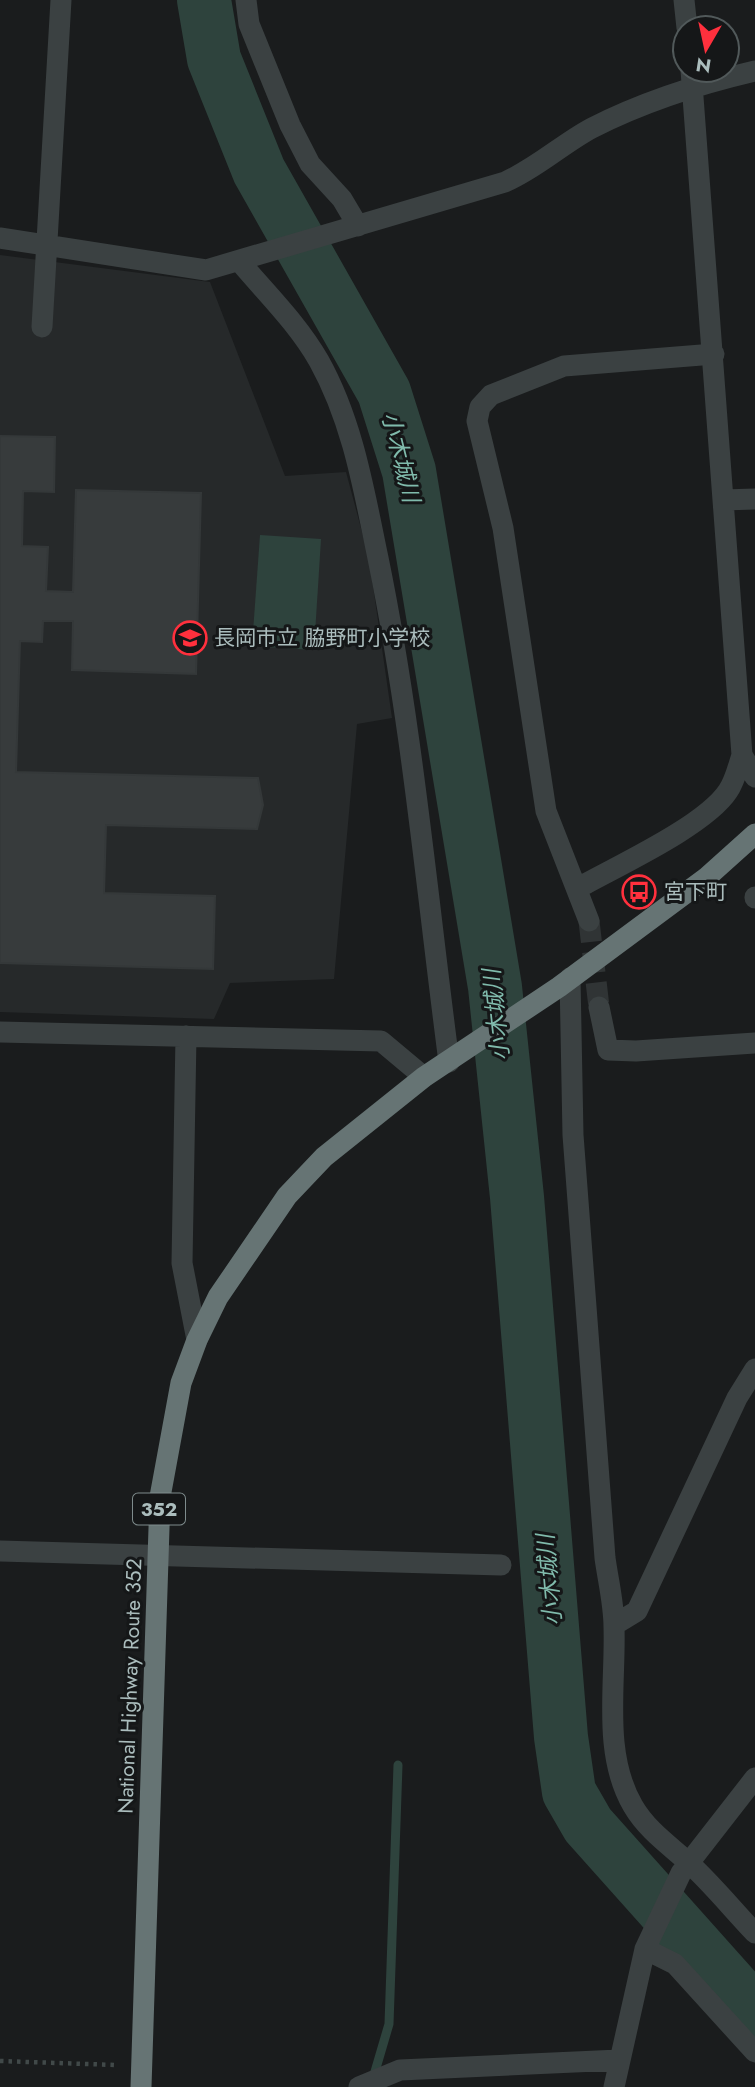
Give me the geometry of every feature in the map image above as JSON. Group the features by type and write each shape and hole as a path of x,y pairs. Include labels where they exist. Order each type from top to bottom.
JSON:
{"highway":[{"name":"National Highway Route 352","path":"141,2076 160,1497 167,1447 181,1383 197,1340 236,1267 287,1196 324,1157 424,1077 565,982 706,878 755,834"}],"street":[{"path":"42,327 61,0"},
{"path":"246,0 249,24 290,125 310,164 342,199 352,228"},
{"path":"0,237 206,270 505,182 524,174 591,128 680,84"},
{"path":"692,84 743,755 755,777"},
{"path":"245,260 319,362 342,414 359,465 394,639 449,1062"},
{"path":"589,921 546,811 503,528 477,421 480,407 491,395 564,366 714,354"},
{"path":"723,500 755,499"},
{"path":"578,888 688,826 716,805 729,790 743,755"},
{"path":"565,982 583,1290 605,1558 614,1625 612,1713 624,1784 633,1806 662,1843 684,1868 755,1933"},
{"path":"599,1007 608,1050 636,1051 755,1043"},
{"path":"0,1032 381,1041 424,1077"},
{"path":"186,1036 182,1263 197,1340"},
{"path":"614,1625 637,1611 737,1398 755,1369"},
{"path":"0,1551 502,1565"},
{"path":"614,2087 649,1941 684,1868 755,1778"},
{"path":"649,1941 675,1964 755,2052"},
{"path":"359,2087 400,2070 619,2060"}],"path":[{"path":"0,2061 141,2076"}],"shaded area":[{"name":"長岡市立 脇野町小学校","path":"0,255 210,282 285,476 346,472 369,558 392,718 357,724 334,979 230,983 214,1019 0,1012"},
{"path":"260,535 321,539 314,650 252,646"}],"building":[{"path":"0,436 55,437 54,492 23,491 22,546 48,547 46,591 73,592 76,490 201,493 196,674 72,670 73,621 43,621 42,642 20,641 16,772 258,778 263,805 257,829 106,825 104,893 215,896 213,969 0,963"}],"waterway":[{"name":"小木城川","path":"204,0 214,59 259,171 384,392 409,471 495,987 517,1197 561,1737 569,1792 588,1825 755,2012"},
{"path":"374,2075 389,2024 398,1765"}],"tunnel":[{"path":"589,921 599,1007"}],"place":[{"name":"長岡市立 脇野町小学校","path":"190,638"},
{"name":"宮下町","path":"639,892"}]}
